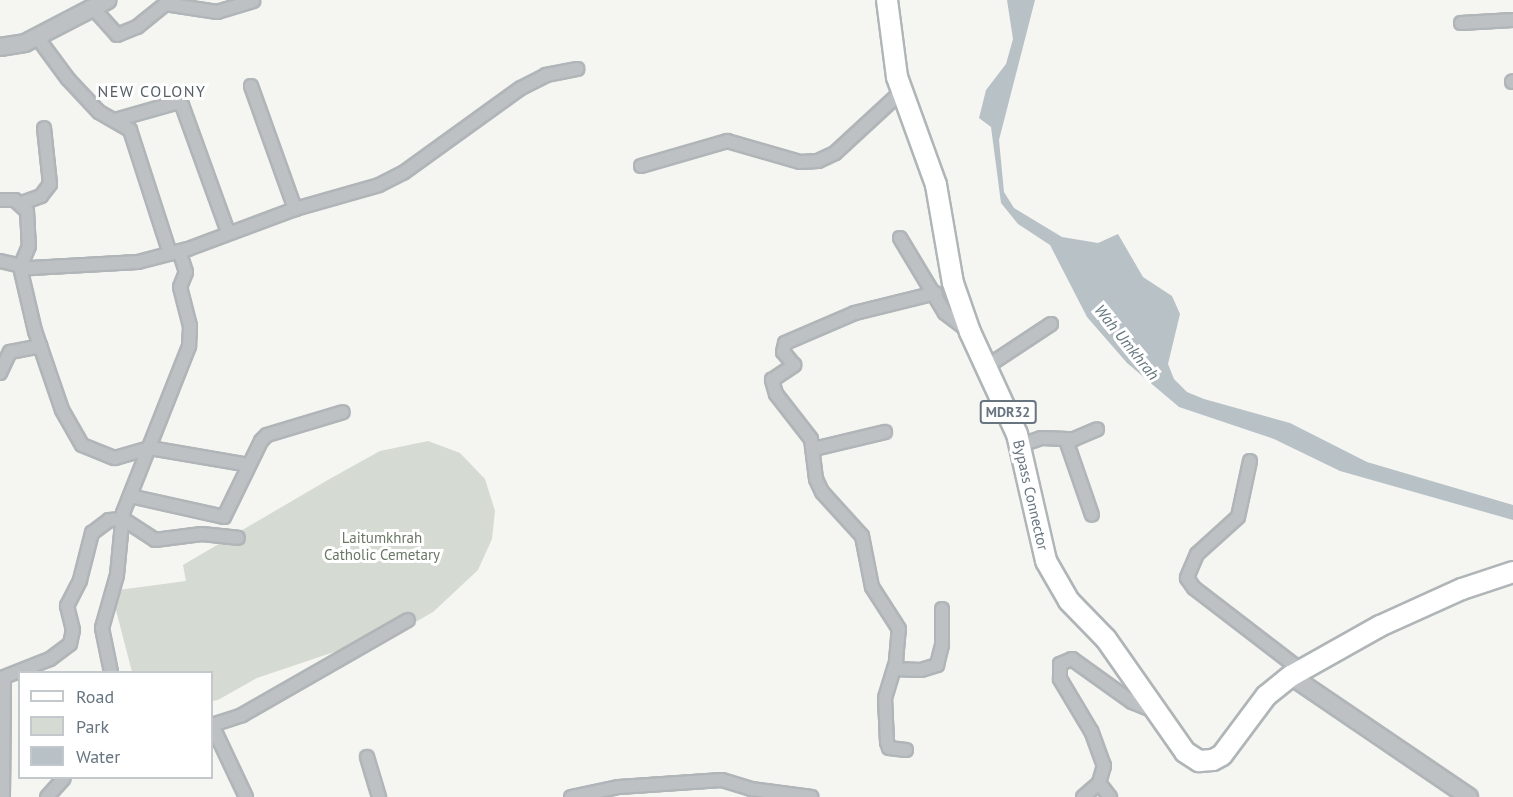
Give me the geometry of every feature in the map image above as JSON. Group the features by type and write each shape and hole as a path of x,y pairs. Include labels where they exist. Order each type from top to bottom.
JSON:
{"main road":[{"name":"Bypass Connector","path":"887,0 901,92 936,185 947,260 970,332 1021,445 1040,541 1054,578 1069,601 1106,639 1154,711 1192,758 1205,762 1226,749 1266,696 1296,673 1380,626 1462,589 1513,572"}],"street":[{"path":"0,47 37,37 108,0"},
{"path":"93,8 117,35 138,27 165,4 217,12 253,1"},
{"path":"1461,23 1513,20"},
{"path":"37,37 68,79 99,111 130,130 175,253 186,272 180,287 190,326 189,346 123,519 117,575 102,628 111,671"},
{"path":"0,261 20,267 138,262 175,253 228,232 379,184 404,173 521,88 546,75 577,69"},
{"path":"251,86 295,209"},
{"path":"641,166 727,141 800,162 818,161 835,153 901,92"},
{"path":"115,120 175,103 182,105 228,232"},
{"path":"0,200 22,203 41,196 50,184 44,128"},
{"path":"22,203 27,211 29,246 20,267 40,346 62,410 82,445 115,458 150,448 249,465"},
{"path":"900,238 951,320 970,332"},
{"path":"906,750 889,748 886,742 885,698 894,669 899,629 872,587 862,536 831,504 816,479 814,449 805,428 772,388 772,380 777,374 794,365 781,347 855,313 936,293"},
{"path":"986,367 1051,324"},
{"path":"0,373 10,352 40,346"},
{"path":"130,496 224,517 249,465 267,435 343,412"},
{"path":"1021,445 1041,438 1066,440 1097,429"},
{"path":"814,449 885,432"},
{"path":"1066,440 1092,515"},
{"path":"1250,461 1238,517 1197,554 1187,578 1194,588 1296,673 1469,797"},
{"path":"123,519 154,540 202,534 238,538"},
{"path":"3,797 2,676 50,659 70,644 73,630 67,606 80,580 86,545 99,526 123,519"},
{"path":"894,669 921,670 937,665 942,645 942,609"},
{"path":"213,725 242,715 408,620"},
{"path":"1083,797 1099,783 1104,774 1102,757 1091,731 1060,679 1060,664 1072,658 1132,702 1154,711"},
{"path":"213,727 246,797"},
{"path":"367,757 379,797"},
{"path":"47,797 62,779"},
{"path":"571,797 662,782 722,780 761,791 811,797"},
{"path":"1099,783 1110,797"}],"green space":[{"name":"Laitumkhrah Catholic Cemetary","path":"428,441 460,453 485,479 495,511 492,539 478,570 433,612 405,628 257,678 218,700 213,701 213,671 132,671 111,591 186,581 183,565 380,451"}],"water":[{"name":"Wah Umkhrah","path":"1007,0 1035,0 999,140 1004,192 1014,208 1062,237 1098,243 1118,234 1143,277 1172,296 1180,314 1168,364 1174,379 1187,392 1204,399 1290,423 1367,462 1513,505 1513,520 1340,471 1274,439 1179,407 1127,363 1087,317 1050,245 1018,224 1001,203 991,127 979,118 986,90 1006,64 1013,39"}],"district":[{"name":"NEW COLONY","path":"152,91"}]}
